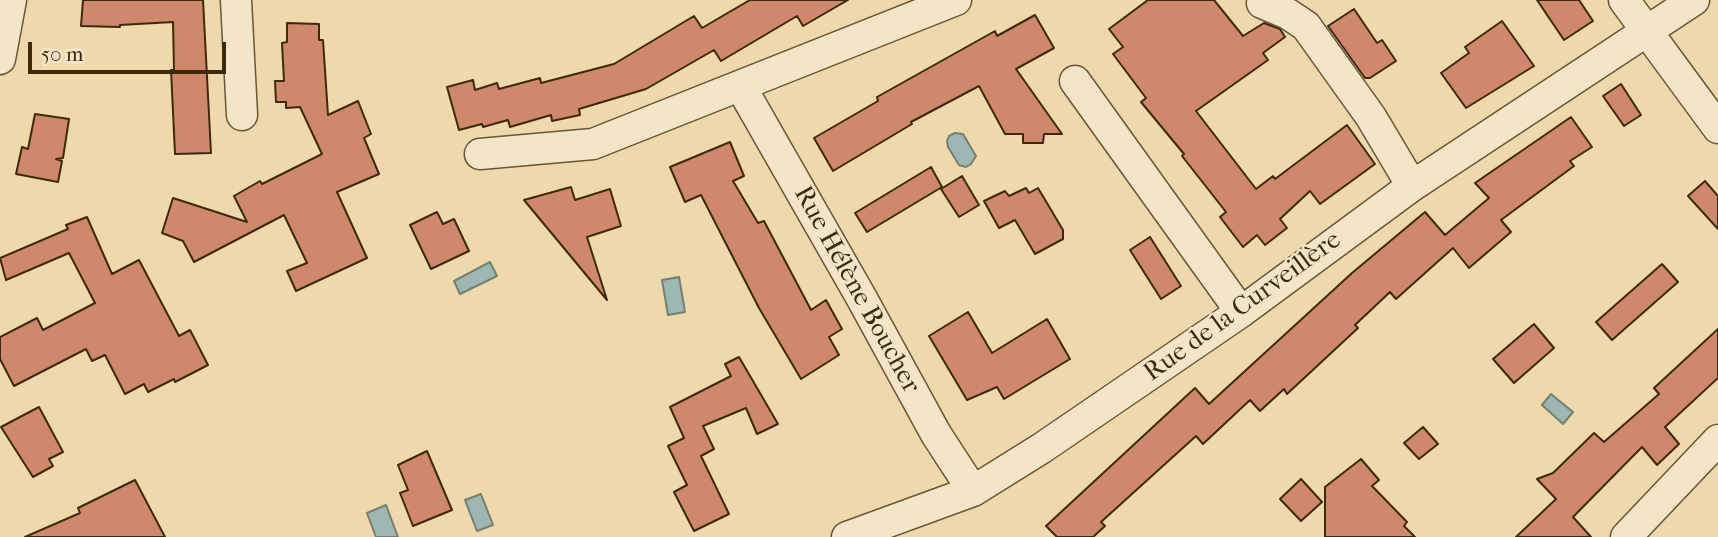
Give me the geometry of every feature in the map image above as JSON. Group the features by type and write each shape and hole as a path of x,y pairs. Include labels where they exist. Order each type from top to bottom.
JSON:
{"street":[{"path":"0,59 11,0"},
{"path":"236,0 242,116"},
{"path":"480,154 593,144 956,0"},
{"name":"Rue de la Curveillère","path":"847,537 973,491 1042,448 1241,312 1639,23 1694,0"},
{"path":"1262,3 1307,26 1371,117 1412,186"},
{"path":"1639,23 1718,128"},
{"path":"1075,81 1241,312"},
{"name":"Rue Hélène Boucher","path":"741,87 862,297 936,434 973,491"},
{"path":"1626,537 1718,440"}],"water":[{"path":"955,133 963,134 976,156 966,167 959,165 948,147 949,136"},
{"path":"490,262 497,276 460,294 454,281"},
{"path":"679,277 685,312 668,315 662,280"},
{"path":"1551,394 1573,412 1563,424 1542,405"},
{"path":"481,494 493,525 477,531 465,500"},
{"path":"386,505 398,537 376,537 367,513"}],"building":[{"path":"83,0 203,0 211,153 175,154 171,70 174,70 173,22 120,27 81,26"},
{"path":"750,0 848,0 803,26 797,16 721,61 714,50 646,89 579,109 580,115 552,121 551,115 510,127 508,120 459,130 447,87 473,80 475,90 497,83 499,89 540,78 541,83 614,64 694,16 702,28"},
{"path":"1148,0 1214,0 1243,36 1264,23 1280,29 1285,37 1263,53 1268,60 1196,111 1256,189 1273,176 1275,179 1347,125 1375,164 1320,204 1310,191 1280,219 1287,228 1265,245 1257,235 1243,247 1220,217 1226,212 1182,156 1184,154 1141,102 1146,98 1113,54 1123,47 1109,29"},
{"path":"1537,0 1579,0 1593,21 1564,40"},
{"path":"1354,9 1377,43 1382,40 1396,61 1370,78 1365,78 1328,26"},
{"path":"1035,15 1054,48 1016,69 1062,134 1044,134 1043,143 1023,143 1023,134 1005,134 979,86 911,122 912,124 833,171 814,138 878,101 877,97 995,31 997,36"},
{"path":"1502,21 1534,66 1466,108 1441,73 1469,53 1465,47"},
{"path":"287,23 319,24 319,40 323,40 328,115 358,101 371,134 364,138 379,174 337,192 367,258 296,291 287,271 307,263 284,215 194,262 183,241 162,233 173,198 247,222 234,196 260,181 262,184 322,154 300,107 286,108 286,102 276,102 275,81 284,81 282,43 287,42"},
{"path":"1621,84 1641,115 1624,126 1603,96"},
{"path":"35,114 69,119 63,158 56,159 62,161 58,182 16,174 22,147 28,149"},
{"path":"1571,117 1592,147 1570,161 1574,166 1501,220 1511,232 1469,268 1453,248 1396,299 1390,292 1355,325 1358,328 1287,394 1284,389 1260,411 1250,400 1203,444 1196,436 1101,522 1105,526 1093,537 1057,537 1046,526 1195,388 1209,404 1352,273 1425,212 1445,235 1489,198 1475,183"},
{"path":"730,142 744,176 733,181 758,223 764,221 811,310 826,300 842,329 829,337 839,355 801,379 759,308 701,195 685,202 670,167"},
{"path":"931,167 942,187 867,232 855,213"},
{"path":"962,176 979,205 959,217 941,189"},
{"path":"1705,181 1718,196 1718,229 1688,196"},
{"path":"571,187 575,200 610,189 621,226 587,237 607,300 524,200"},
{"path":"1026,188 1029,193 1038,188 1063,230 1063,239 1035,254 1015,220 999,228 984,201 1005,191 1009,196"},
{"path":"437,212 443,224 454,219 469,251 431,269 410,225"},
{"path":"87,217 112,274 139,260 179,336 190,330 208,365 148,392 144,384 125,394 105,355 92,361 86,349 14,386 0,359 0,337 37,318 43,330 95,303 69,253 6,280 0,258 68,229 66,225"},
{"path":"1150,237 1181,286 1161,299 1130,250"},
{"path":"1662,264 1678,282 1612,340 1596,322"},
{"path":"968,312 992,353 1047,319 1070,359 1004,399 997,387 967,400 929,336"},
{"path":"1534,324 1554,348 1514,383 1493,359"},
{"path":"1718,329 1718,378 1665,427 1679,444 1657,465 1642,447 1573,517 1591,537 1516,537 1556,499 1537,479 1553,473 1594,433 1604,442 1659,394 1654,388"},
{"path":"739,357 778,424 757,434 746,408 703,426 714,449 701,456 729,514 694,531 674,492 687,485 668,446 684,438 670,407 731,376 725,364"},
{"path":"39,407 63,452 49,459 53,466 33,477 1,427"},
{"path":"1423,427 1438,444 1419,459 1404,443"},
{"path":"427,451 452,510 413,526 400,493 408,490 398,465"},
{"path":"1361,459 1379,480 1372,486 1407,522 1404,526 1415,537 1325,537 1325,487"},
{"path":"1301,479 1322,502 1301,521 1280,499"},
{"path":"135,480 165,537 25,537 80,513 78,508"}]}
